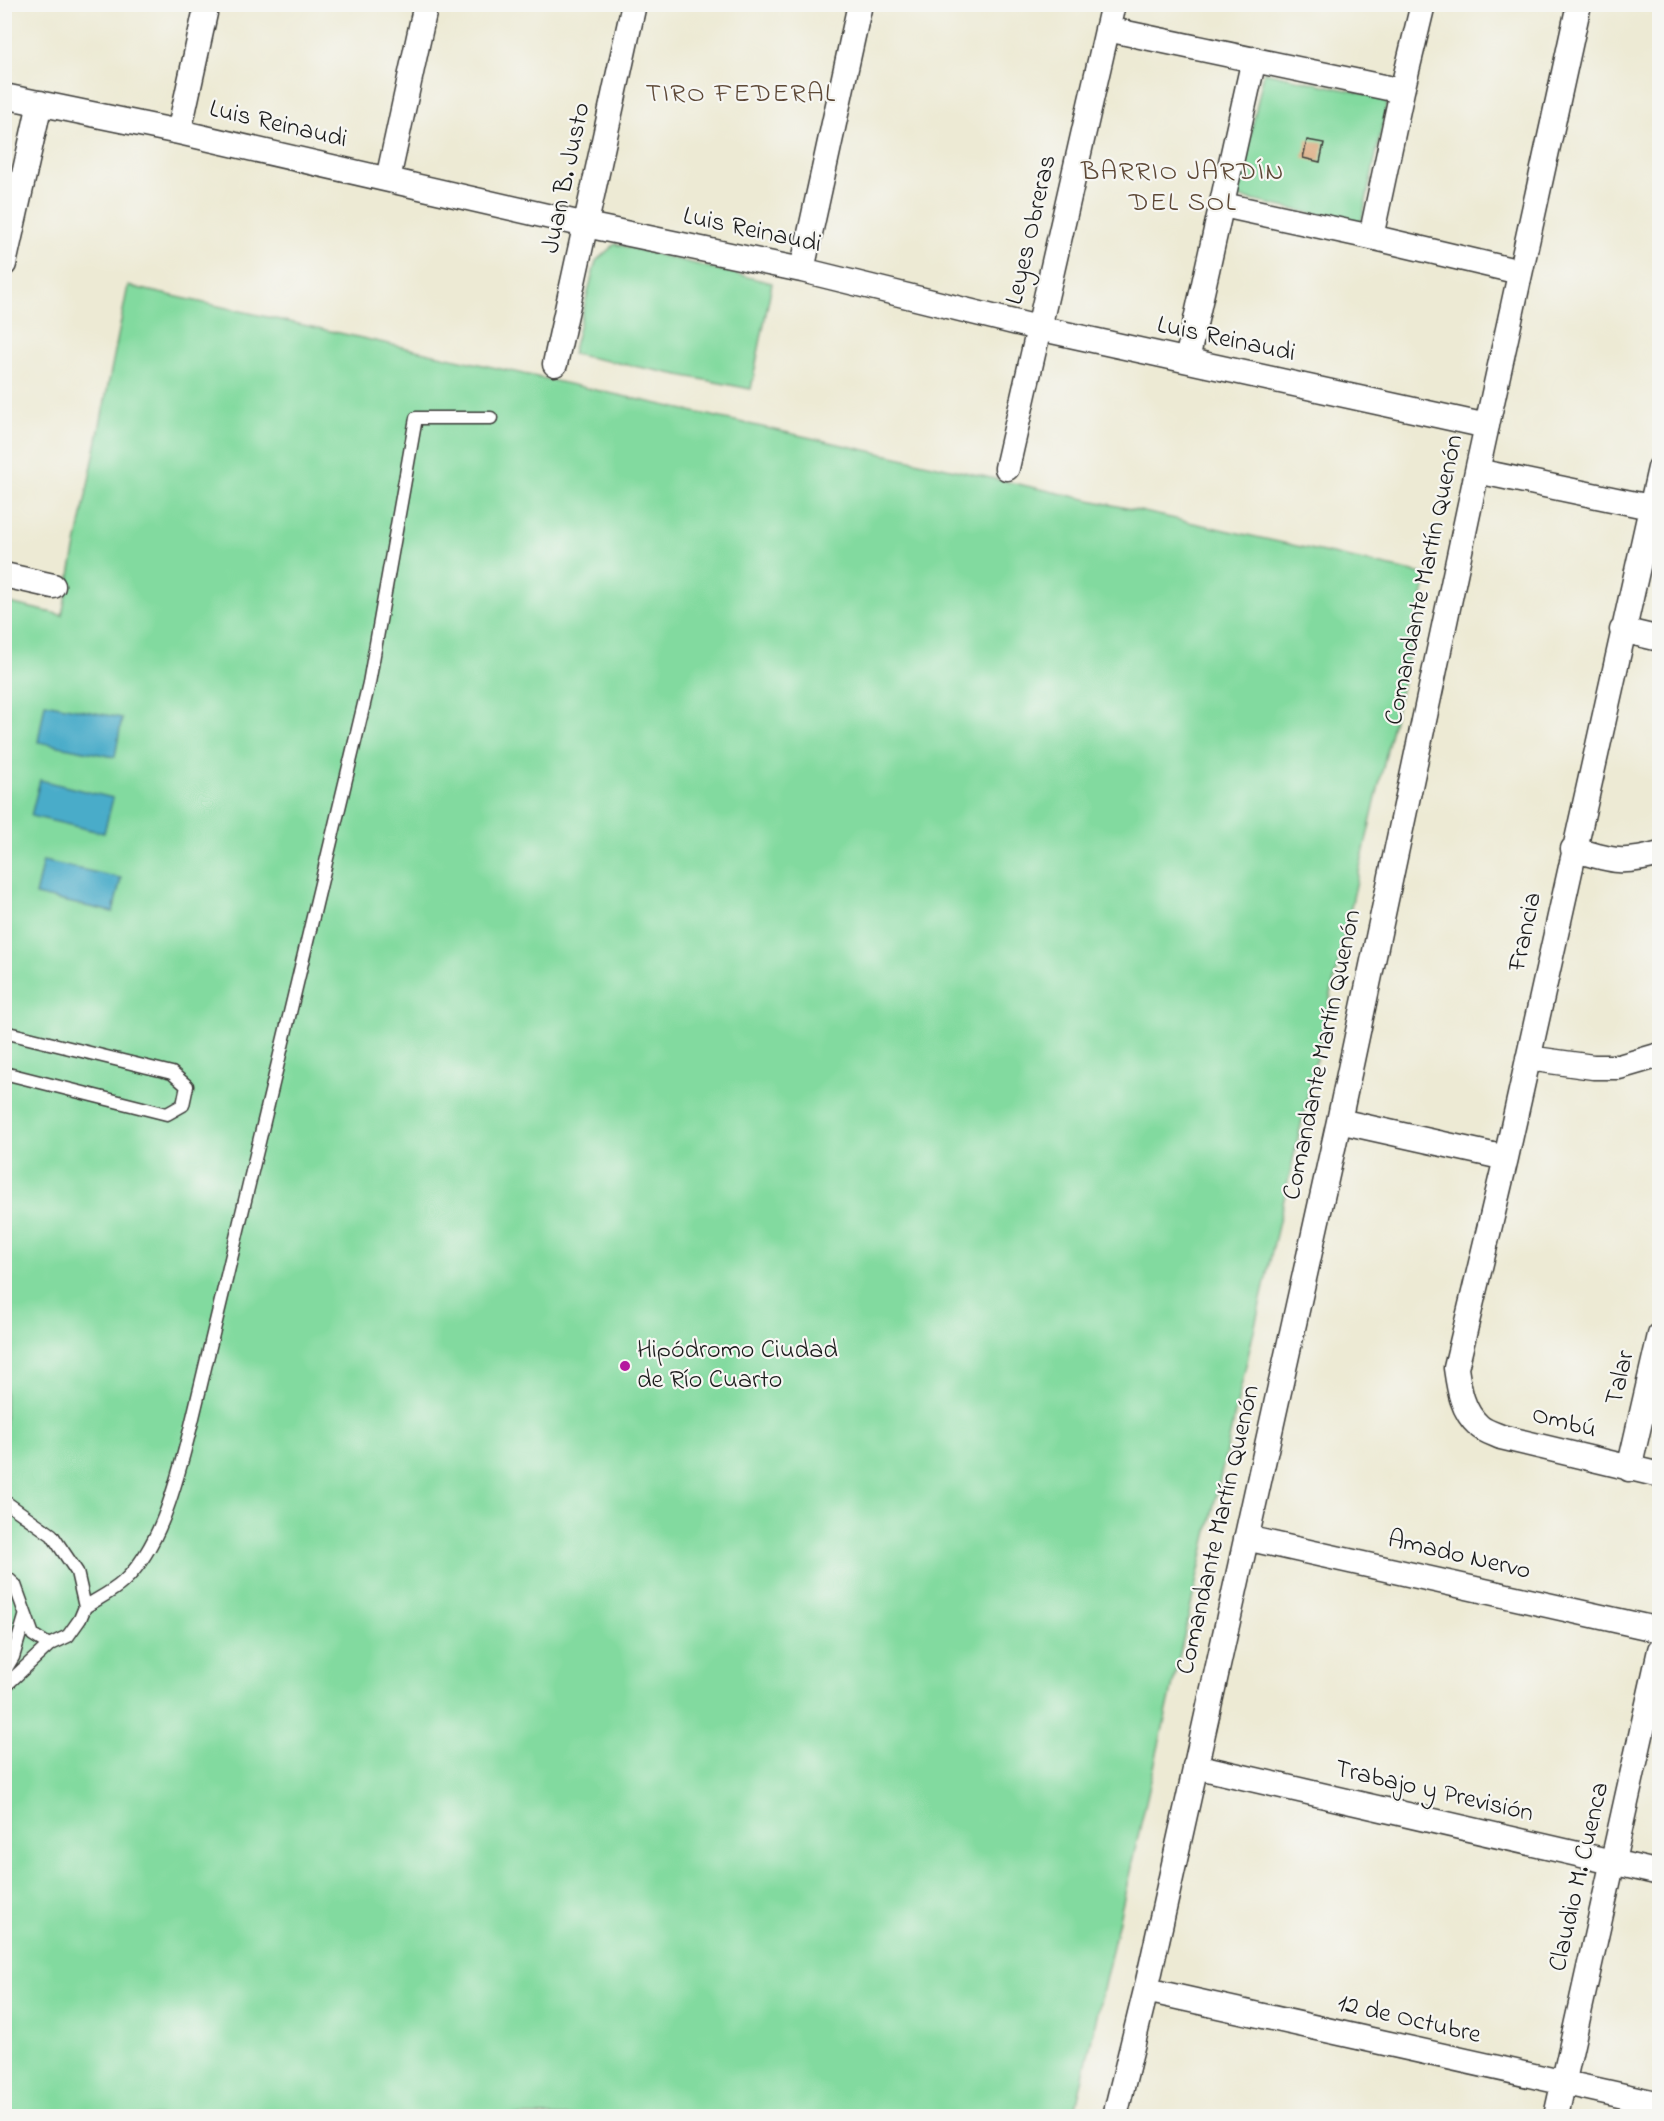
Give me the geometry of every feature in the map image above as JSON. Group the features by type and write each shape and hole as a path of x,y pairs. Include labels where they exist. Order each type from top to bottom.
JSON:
{"street":[{"path":"179,132 207,4"},
{"path":"388,179 426,4"},
{"name":"Juan B. Justo","path":"555,364 634,4"},
{"path":"802,270 860,4"},
{"name":"Leyes Obreras","path":"1007,468 1113,4"},
{"path":"1371,237 1423,4"},
{"name":"Comandante Martín Quenón","path":"1115,2116 1146,1990 1339,1121 1579,4"},
{"path":"1107,29 1402,91"},
{"path":"1187,360 1254,59"},
{"name":"Luis Reinaudi","path":"4,96 179,132 586,225 802,270 1038,328 1487,426"},
{"path":"4,264 40,103"},
{"path":"1223,205 1520,272"},
{"name":"Francia","path":"1466,1409 1456,1368 1506,1158 1659,468"},
{"path":"1477,471 1650,507"},
{"path":"4,574 53,586"},
{"path":"1622,630 1659,639"},
{"path":"1573,849 1611,860 1632,861 1659,854"},
{"path":"1528,1058 1593,1067 1619,1067 1659,1055"},
{"path":"1339,1121 1506,1158"},
{"name":"Talar","path":"1629,1469 1659,1335"},
{"name":"Ombú","path":"1466,1409 1479,1427 1501,1437 1659,1475"},
{"name":"Amado Nervo","path":"1246,1538 1659,1630"},
{"name":"Claudio M. Cuenca","path":"1556,2116 1659,1650"},
{"name":"Trabajo y Previsión","path":"1195,1766 1659,1873"},
{"name":"12 de Octubre","path":"1146,1990 1659,2104"}],"lane":[{"path":"4,1687 49,1645 68,1636 85,1607 123,1582 157,1533 172,1498 369,683 416,418 490,418"},
{"path":"4,1073 167,1114 183,1105 187,1086 172,1073 5,1033"},
{"path":"4,1501 52,1535 77,1572 85,1607"},
{"path":"4,1575 15,1585 33,1635 49,1645"},
{"path":"4,1672 13,1657 25,1617"}],"green space":[{"path":"1264,72 1388,99 1361,224 1237,197"},
{"path":"615,244 772,283 751,389 572,354 596,261"},
{"name":"Hipódromo Ciudad de Río Cuarto","path":"128,286 1427,575 1074,2116 5,2116 5,602 62,615"}],"water":[{"path":"45,703 122,718 115,757 38,742"},
{"path":"40,780 113,798 104,833 31,816"},
{"path":"43,861 121,878 113,912 35,895"}],"building":[{"path":"1307,140 1324,143 1320,162 1303,158"}],"place":[{"name":"Hipódromo Ciudad de Río Cuarto","path":"625,1366"}],"district":[{"name":"TIRO FEDERAL","path":"741,94"},
{"name":"BARRIO JARDÍN DEL SOL","path":"1183,188"}]}
